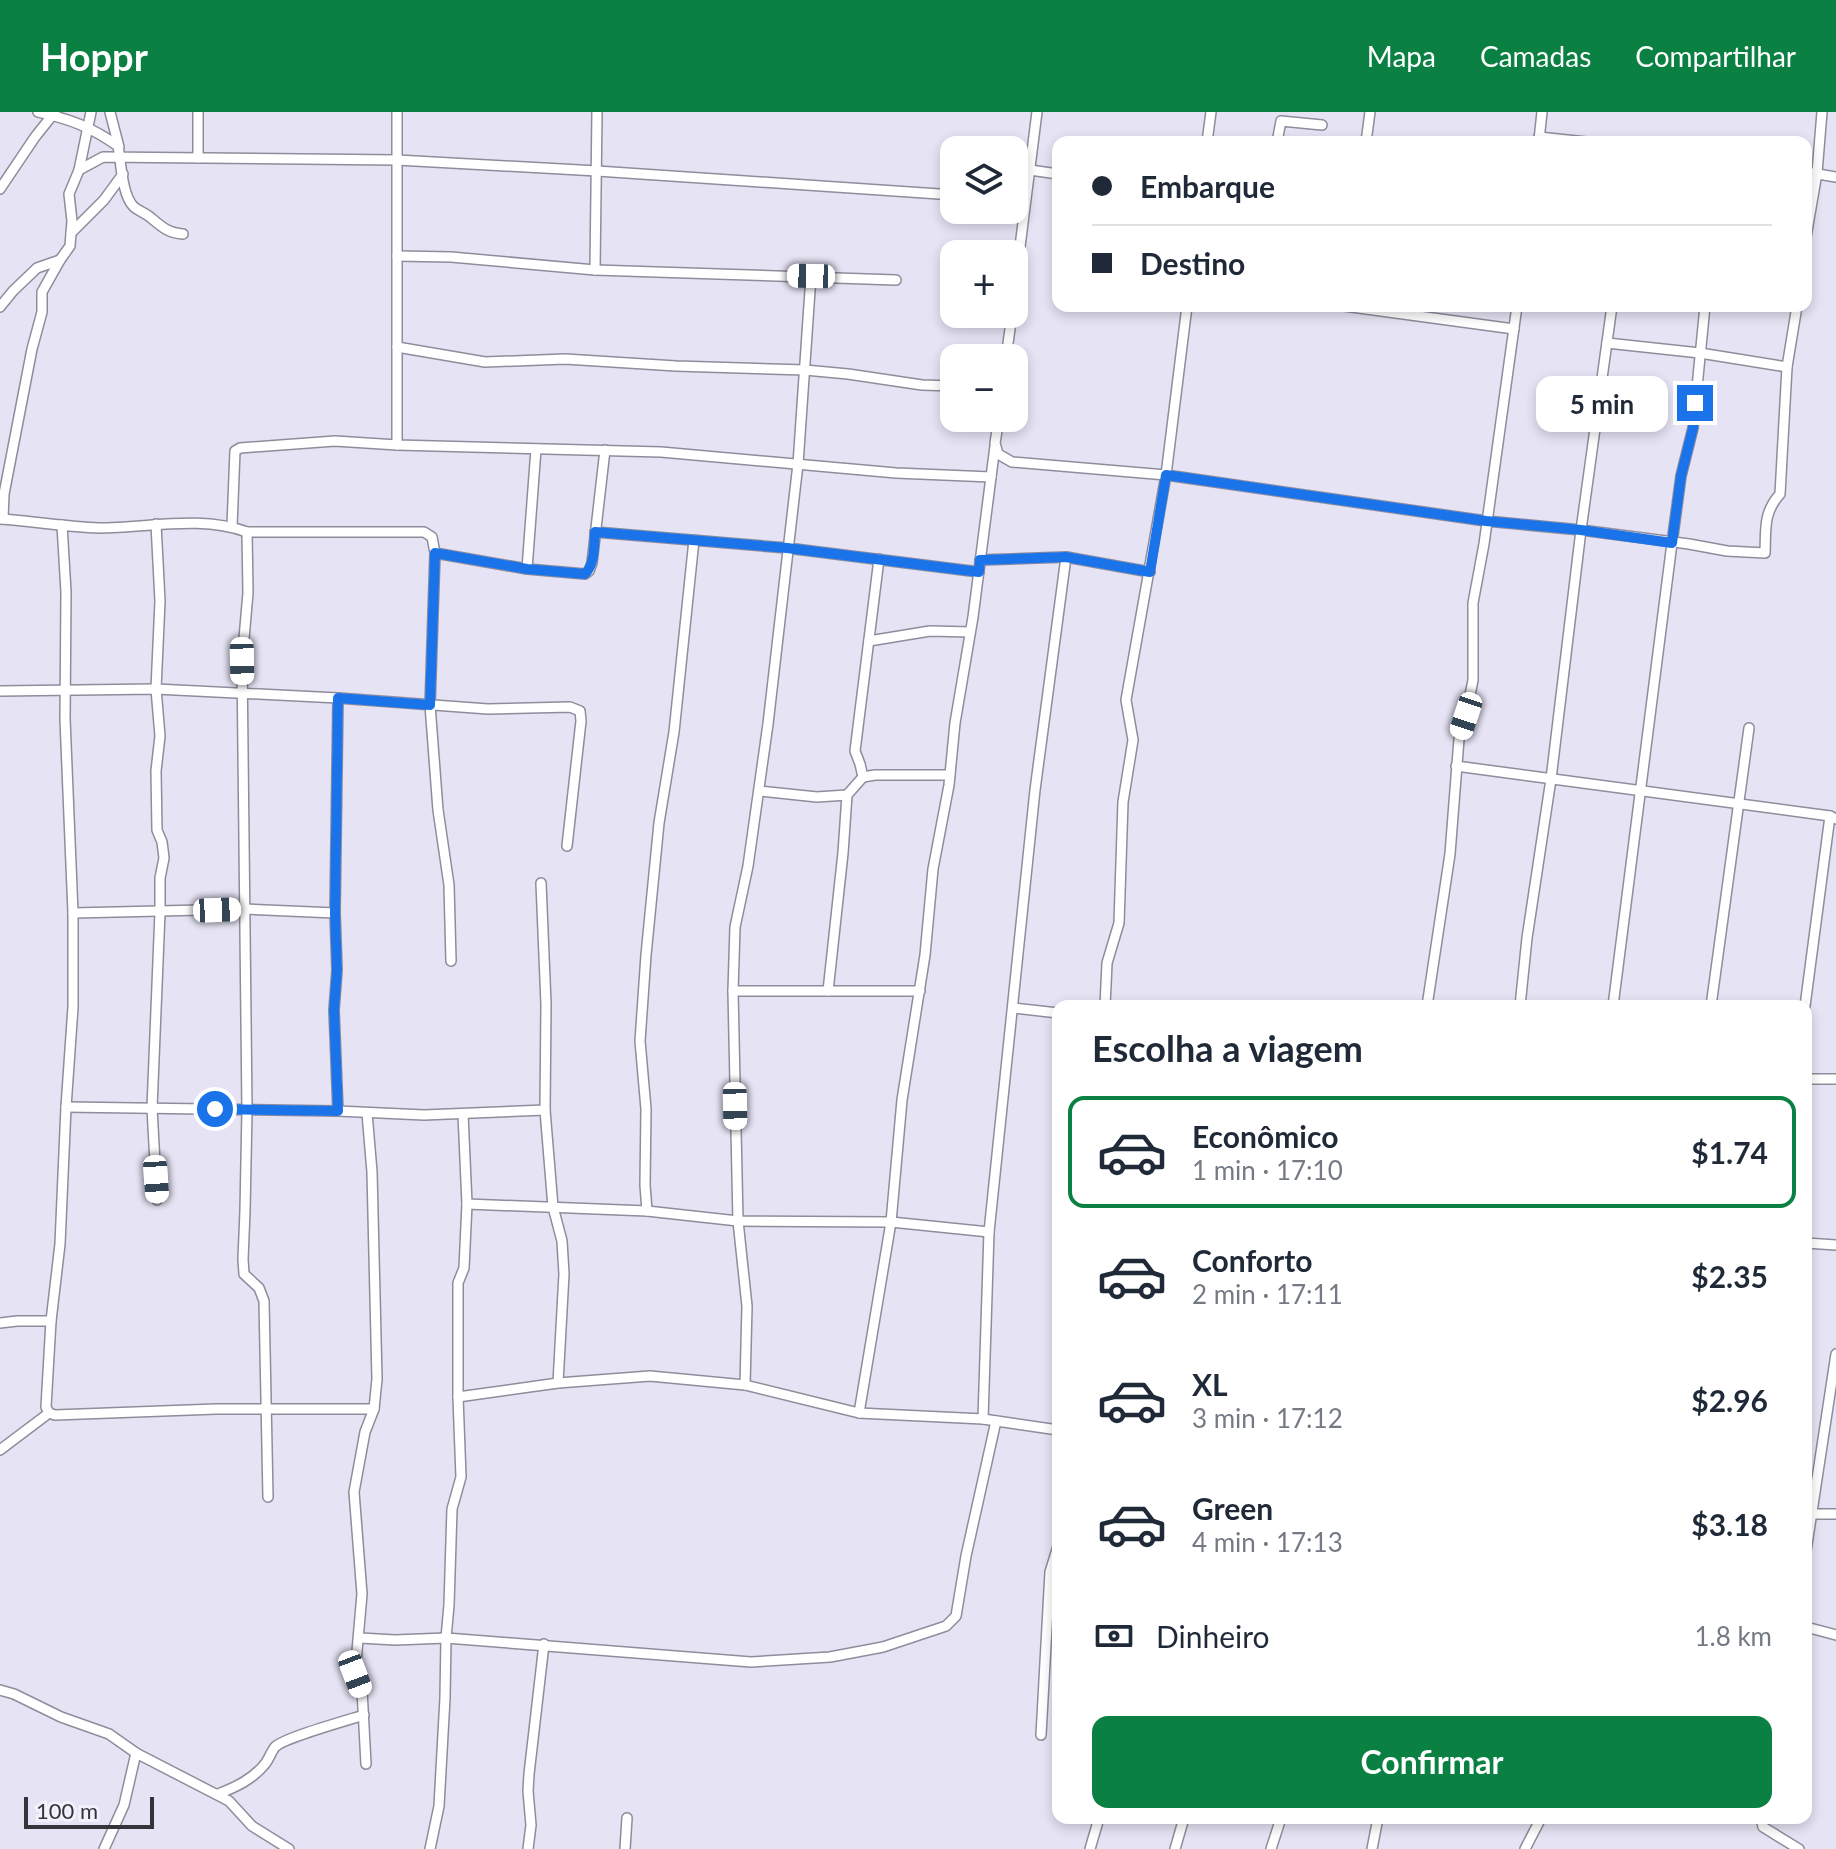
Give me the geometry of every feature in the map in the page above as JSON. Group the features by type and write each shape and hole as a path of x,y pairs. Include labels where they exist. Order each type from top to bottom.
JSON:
{"street":[{"path":"38,112 54,113 89,128 136,157"},
{"path":"91,112 79,170 69,194 72,221 70,246 42,292 42,312 32,349 2,519 96,528 176,522 232,526 247,532 424,532 432,537 435,553 430,705 438,810 449,885 451,961"},
{"path":"110,112 132,206 161,227 183,234"},
{"path":"198,112 198,158"},
{"path":"397,112 397,445"},
{"path":"595,270 597,112"},
{"path":"1028,185 1037,112"},
{"path":"1208,136 1211,112"},
{"path":"1367,136 1370,112"},
{"path":"1539,136 1542,112"},
{"path":"1812,167 1822,112"},
{"path":"0,189 54,113"},
{"path":"1278,136 1281,121 1322,125"},
{"path":"79,170 103,157 397,160 940,194"},
{"path":"71,233 104,200 123,175 125,165 136,157"},
{"path":"1030,170 1052,173"},
{"path":"1812,173 1836,177"},
{"path":"397,256 451,257 595,270 896,280"},
{"path":"0,307 37,268 60,260"},
{"path":"745,1385 747,1306 738,1221 733,991 735,927 748,866 768,724 798,464 811,276"},
{"path":"1105,1000 1107,963 1119,923 1123,802 1133,740 1126,700 1166,475 1186,312"},
{"path":"1388,312 1514,329"},
{"path":"1428,1000 1450,854 1459,739 1473,680 1473,603 1516,312"},
{"path":"1521,1000 1611,312"},
{"path":"1614,1000 1681,476 1693,428 1704,312"},
{"path":"995,443 998,454 1012,462 1166,475 1486,521 1765,553 1766,518 1771,504 1780,494 1787,367 1796,312"},
{"path":"1607,343 1787,367"},
{"path":"397,347 485,362 565,359 805,370 940,386"},
{"path":"859,1413 891,1222 902,1100 920,991 933,869 950,775 997,432"},
{"path":"232,526 235,451 240,448 335,441 661,452 896,473 991,477"},
{"path":"527,569 536,449"},
{"path":"435,553 527,569 585,574 592,563 605,450"},
{"path":"156,524 160,601 156,689 160,736 156,771 157,830 164,858 160,878 152,1108 157,1200"},
{"path":"62,525 66,592 65,691 73,1007 60,1244 46,1407 49,1413 55,1415 216,1409 374,1409"},
{"path":"247,532 248,593 242,661 247,1110 243,1259 244,1274 259,1288 264,1301 268,1497"},
{"path":"595,532 787,548 979,572"},
{"path":"647,1211 646,1109 640,1041 645,969 659,823 674,732 694,540"},
{"path":"980,560 1066,557 1150,572"},
{"path":"983,1419 989,1232 1035,790 1066,557"},
{"path":"863,777 855,751 879,559"},
{"path":"869,641 930,631 970,632"},
{"path":"0,691 156,689 488,709 570,707 580,711 581,721 567,846"},
{"path":"338,698 337,970 334,1010 338,1111"},
{"path":"1712,1000 1749,728"},
{"path":"1456,766 1833,817 1806,1000"},
{"path":"828,991 847,795 863,777 950,775"},
{"path":"759,791 817,797 847,795"},
{"path":"541,883 546,1004 545,1110 553,1207 562,1241 564,1274 558,1383"},
{"path":"73,913 245,909 335,913"},
{"path":"733,991 920,991"},
{"path":"1013,1008 1052,1012"},
{"path":"1812,1079 1836,1079"},
{"path":"66,1107 424,1115 545,1110"},
{"path":"366,1764 362,1690 355,1674 362,1594 354,1492 365,1432 374,1409 377,1379 372,1172 367,1113"},
{"path":"430,1849 439,1806 452,1509 461,1477 458,1283 464,1268 467,1204 463,1114"},
{"path":"467,1204 647,1211 738,1221 891,1222 989,1232"},
{"path":"1812,1243 1836,1245"},
{"path":"0,1323 51,1321"},
{"path":"1812,1496 1836,1354"},
{"path":"458,1397 558,1383 650,1376 745,1385 859,1413 983,1419 1052,1429"},
{"path":"0,1450 49,1413"},
{"path":"360,1638 446,1638 544,1644 751,1662 830,1657 883,1647 946,1626 956,1616 996,1421"},
{"path":"1812,1514 1836,1514"},
{"path":"1041,1735 1052,1566"},
{"path":"1812,1629 1836,1635"},
{"path":"528,1849 531,1825 529,1774 544,1644"},
{"path":"0,1690 109,1734 136,1753 229,1801 252,1826 289,1849"},
{"path":"218,1794 256,1774 275,1747 288,1739 364,1715"},
{"path":"104,1849 124,1805 136,1753"},
{"path":"625,1849 627,1818"},
{"path":"1090,1849 1097,1824"},
{"path":"1175,1849 1182,1824"},
{"path":"1271,1849 1279,1824"},
{"path":"1372,1849 1377,1824"},
{"path":"1525,1849 1538,1824"},
{"path":"1762,1824 1799,1849"}],"route":[{"path":"215,1109 338,1111 334,1010 337,970 338,698 430,705 435,553 527,569 585,574 592,563 595,532 787,548 979,572 980,560 1066,557 1150,572 1166,475 1486,521 1672,543 1695,403"}]}
